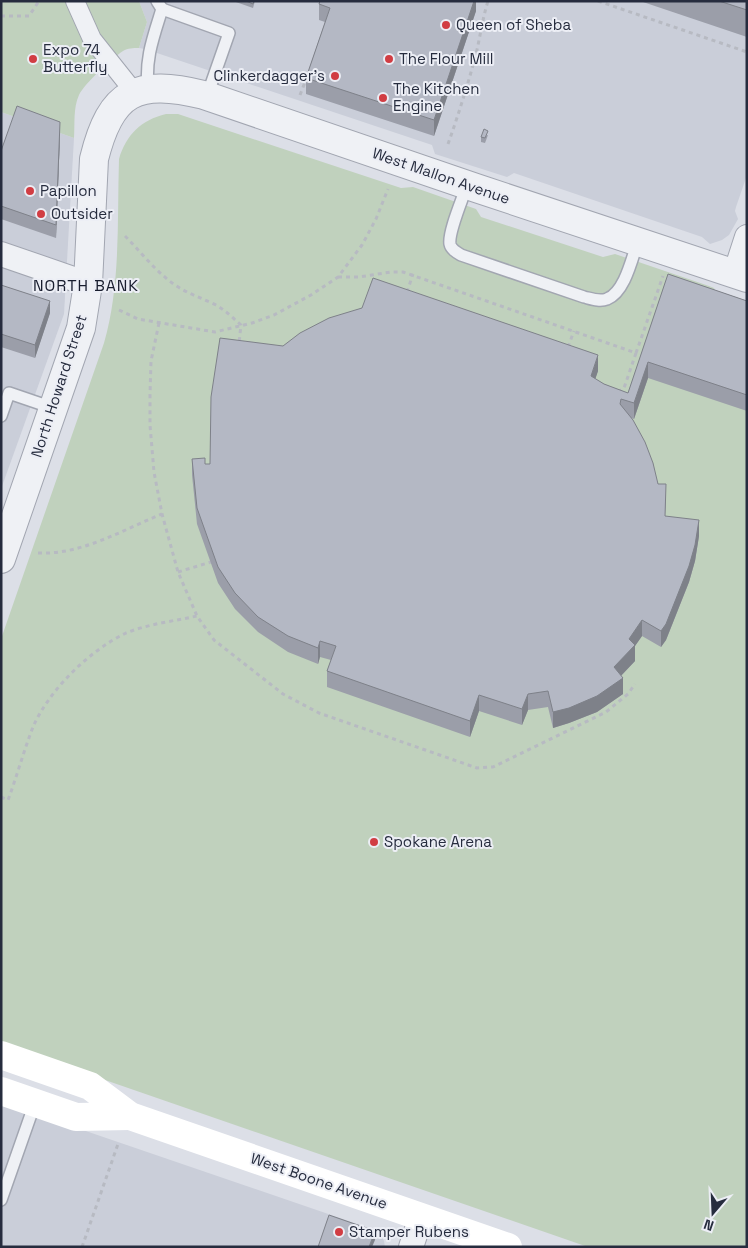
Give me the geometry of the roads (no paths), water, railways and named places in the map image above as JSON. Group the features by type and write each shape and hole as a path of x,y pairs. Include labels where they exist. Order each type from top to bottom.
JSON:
{"main road":[{"name":"West Boone Avenue","path":"1,1055 90,1086 130,1116 508,1247"},
{"name":"West Boone Avenue","path":"1,1091 76,1117 130,1116"}],"street":[{"path":"75,1 92,39 141,91"},
{"name":"West Mallon Avenue","path":"141,91 182,90 207,96 741,276"},
{"name":"North Howard Street","path":"3,549 81,328 88,284 94,159 104,123 110,113 124,99 141,91"},
{"path":"741,276 747,237"},
{"path":"1,254 88,284"},
{"path":"411,1247 422,1217"}],"lane":[{"path":"141,91 159,5 229,33 207,96"},
{"path":"467,185 451,234 450,244 453,250 461,255 584,297 606,300 615,294 622,286 638,241"},
{"path":"2,411 5,391 53,408"},
{"path":"1,1200 35,1103"}],"place":[{"name":"Queen of Sheba","path":"446,25"},
{"name":"Expo 74 Butterfly","path":"33,59"},
{"name":"The Flour Mill","path":"389,59"},
{"name":"Clinkerdagger's","path":"335,76"},
{"name":"The Kitchen Engine","path":"383,98"},
{"name":"Papillon","path":"30,191"},
{"name":"Outsider","path":"41,214"},
{"name":"Spokane Arena","path":"374,842"},
{"name":"Stamper Rubens","path":"339,1232"}],"district":[{"name":"NORTH BANK","path":"86,285"}]}
